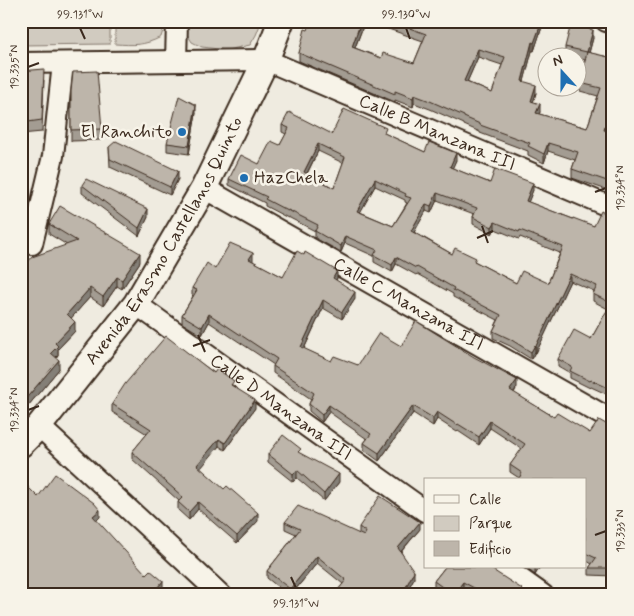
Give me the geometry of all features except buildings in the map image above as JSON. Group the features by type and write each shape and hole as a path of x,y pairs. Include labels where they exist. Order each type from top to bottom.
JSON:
{"street":[{"path":"176,61 177,21"},
{"name":"Avenida Erasmo Castellanos Quinto","path":"27,435 136,304 204,188 266,60 281,21"},
{"path":"606,21 613,23"},
{"path":"21,63 266,60"},
{"name":"Calle B Manzana III","path":"266,60 608,206"},
{"path":"32,244 53,156 63,63"},
{"name":"Calle C Manzana III","path":"204,188 613,421"},
{"name":"Calle D Manzana III","path":"136,304 424,510"},
{"path":"27,435 221,595"},
{"path":"505,568 543,595"}],"green space":[{"path":"21,21 110,21 110,44 21,45"},
{"path":"115,21 166,21 161,37 149,42 133,45 115,44"},
{"path":"182,21 258,21 260,25 250,45 227,50 202,47 192,42 185,31"}],"place":[{"name":"El Ranchito","path":"182,132"},
{"name":"HazChela","path":"244,178"}]}
